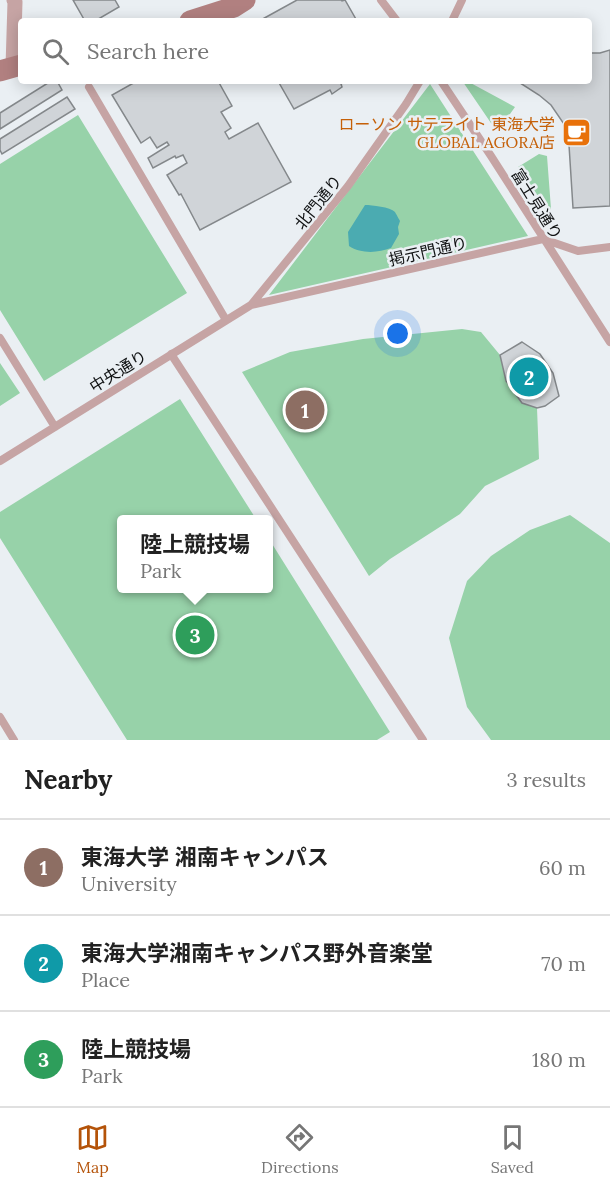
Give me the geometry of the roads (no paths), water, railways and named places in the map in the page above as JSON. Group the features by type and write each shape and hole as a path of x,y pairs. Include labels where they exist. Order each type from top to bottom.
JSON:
{"street":[{"path":"11,68 14,0"},
{"path":"199,18 234,7 245,0"}],"lane":[{"path":"381,0 395,18"},
{"path":"453,18 462,0"},
{"name":"北門通り","path":"251,305 348,186 418,84"},
{"name":"富士見通り","path":"443,84 610,342"},
{"path":"89,87 226,320"},
{"path":"543,239 578,251 610,247"},
{"name":"掲示門通り","path":"251,305 543,239"},
{"name":"中央通り","path":"0,461 251,305"},
{"path":"0,338 55,427"},
{"path":"171,354 423,740"},
{"path":"0,717 14,740"}],"water":[{"path":"365,205 395,212 400,221 399,234 391,248 370,252 349,246 348,232"}],"place":[{"name":"ローソン サテライト 東海大学 GLOBAL AGORA店","path":"576,133"},
{"name":"東海大学湘南キャンパス野外音楽堂","path":"529,377"},
{"name":"東海大学 湘南キャンパス","path":"305,410"},
{"name":"陸上競技場","path":"195,635"}]}
